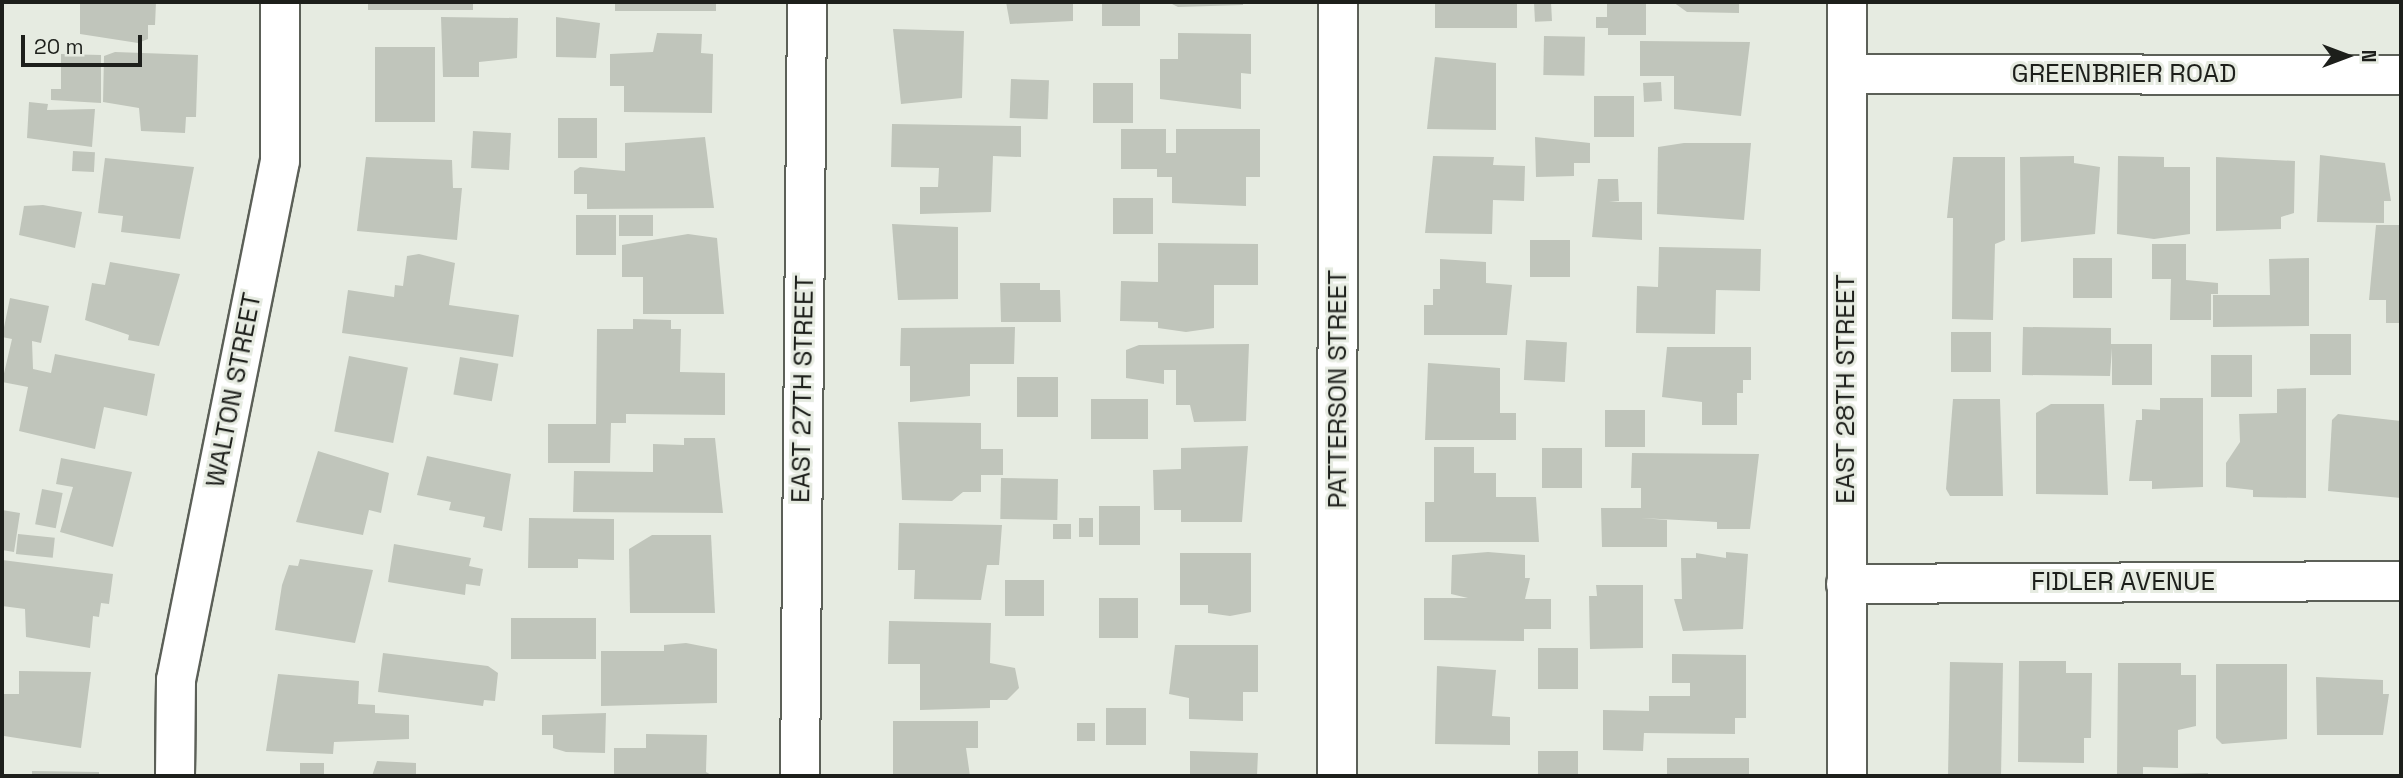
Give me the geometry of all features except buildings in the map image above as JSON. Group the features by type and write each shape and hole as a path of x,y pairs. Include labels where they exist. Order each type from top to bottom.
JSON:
{"street":[{"name":"WALTON STREET","path":"175,776 176,680 280,161 280,2"},
{"name":"EAST 27TH STREET","path":"800,776 807,2"},
{"name":"PATTERSON STREET","path":"1337,776 1338,2"},
{"name":"EAST 28TH STREET","path":"1847,2 1847,776"},
{"name":"GREENBRIER ROAD","path":"1847,74 2401,75"},
{"name":"FIDLER AVENUE","path":"1846,584 2401,581"}]}
